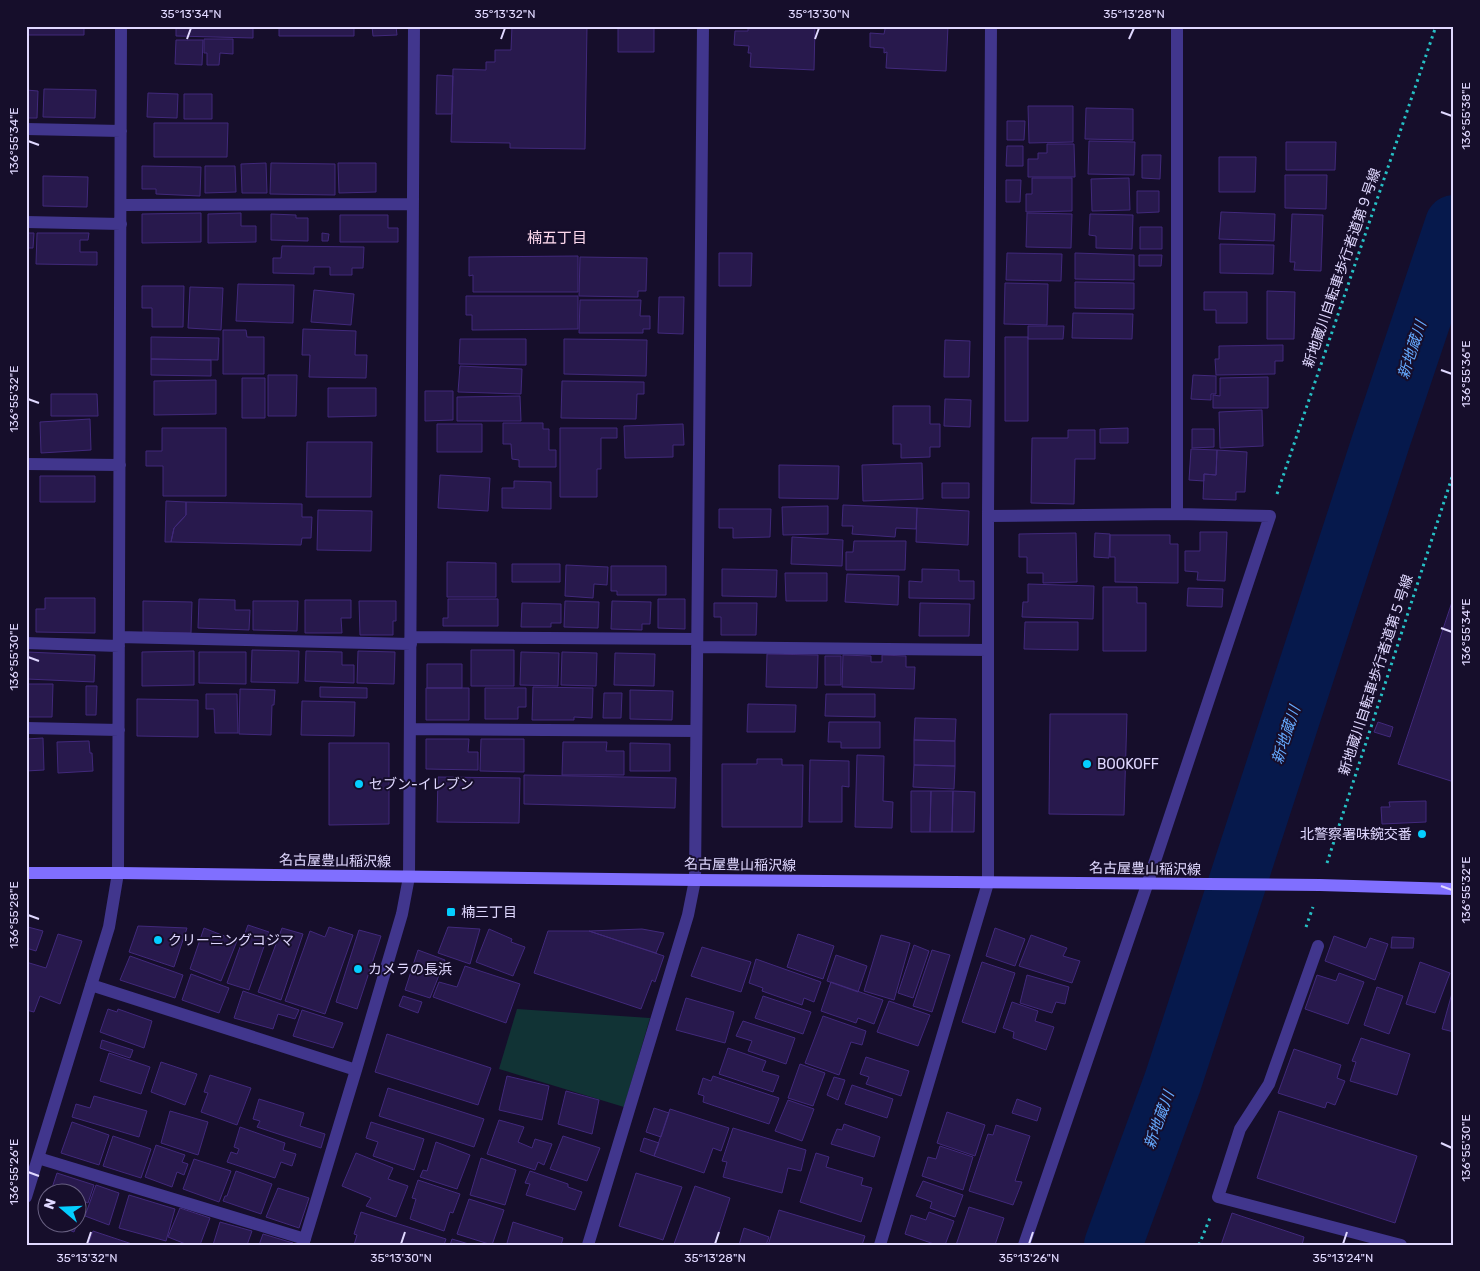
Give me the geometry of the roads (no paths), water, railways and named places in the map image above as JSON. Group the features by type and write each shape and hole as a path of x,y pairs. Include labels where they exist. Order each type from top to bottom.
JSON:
{"main road":[{"name":"名古屋豊山稲沢線","path":"26,873 1151,885 1320,885 1454,889"}],"street":[{"path":"26,1197 109,927 118,873 121,26"},
{"path":"38,1158 304,1242 402,914 409,876 414,26"},
{"path":"588,1245 688,915 695,880 703,26"},
{"path":"880,1245 988,883 991,26"},
{"path":"1176,514 1177,26"},
{"path":"26,129 121,131"},
{"path":"121,206 413,204"},
{"path":"26,222 121,224"},
{"path":"26,464 120,465"},
{"path":"988,516 1176,514 1270,516 1151,885 1024,1245"},
{"path":"26,643 411,640 697,643 988,650"},
{"path":"26,728 119,730"},
{"path":"410,729 696,731"},
{"path":"1318,946 1269,1084 1240,1128 1218,1197 1401,1245"},
{"path":"91,984 356,1070"}],"waterway":[{"name":"新地蔵川","path":"1113,1245 1173,1081 1381,441 1454,224"}],"place":[{"name":"BOOKOFF","path":"1087,764"},
{"name":"セブン-イレブン","path":"359,784"},
{"name":"北警察署味鋺交番","path":"1422,834"},
{"name":"楠三丁目","path":"451,912"},
{"name":"クリーニングコジマ","path":"158,940"},
{"name":"カメラの長浜","path":"358,969"}],"district":[{"name":"楠五丁目","path":"557,238"}]}
